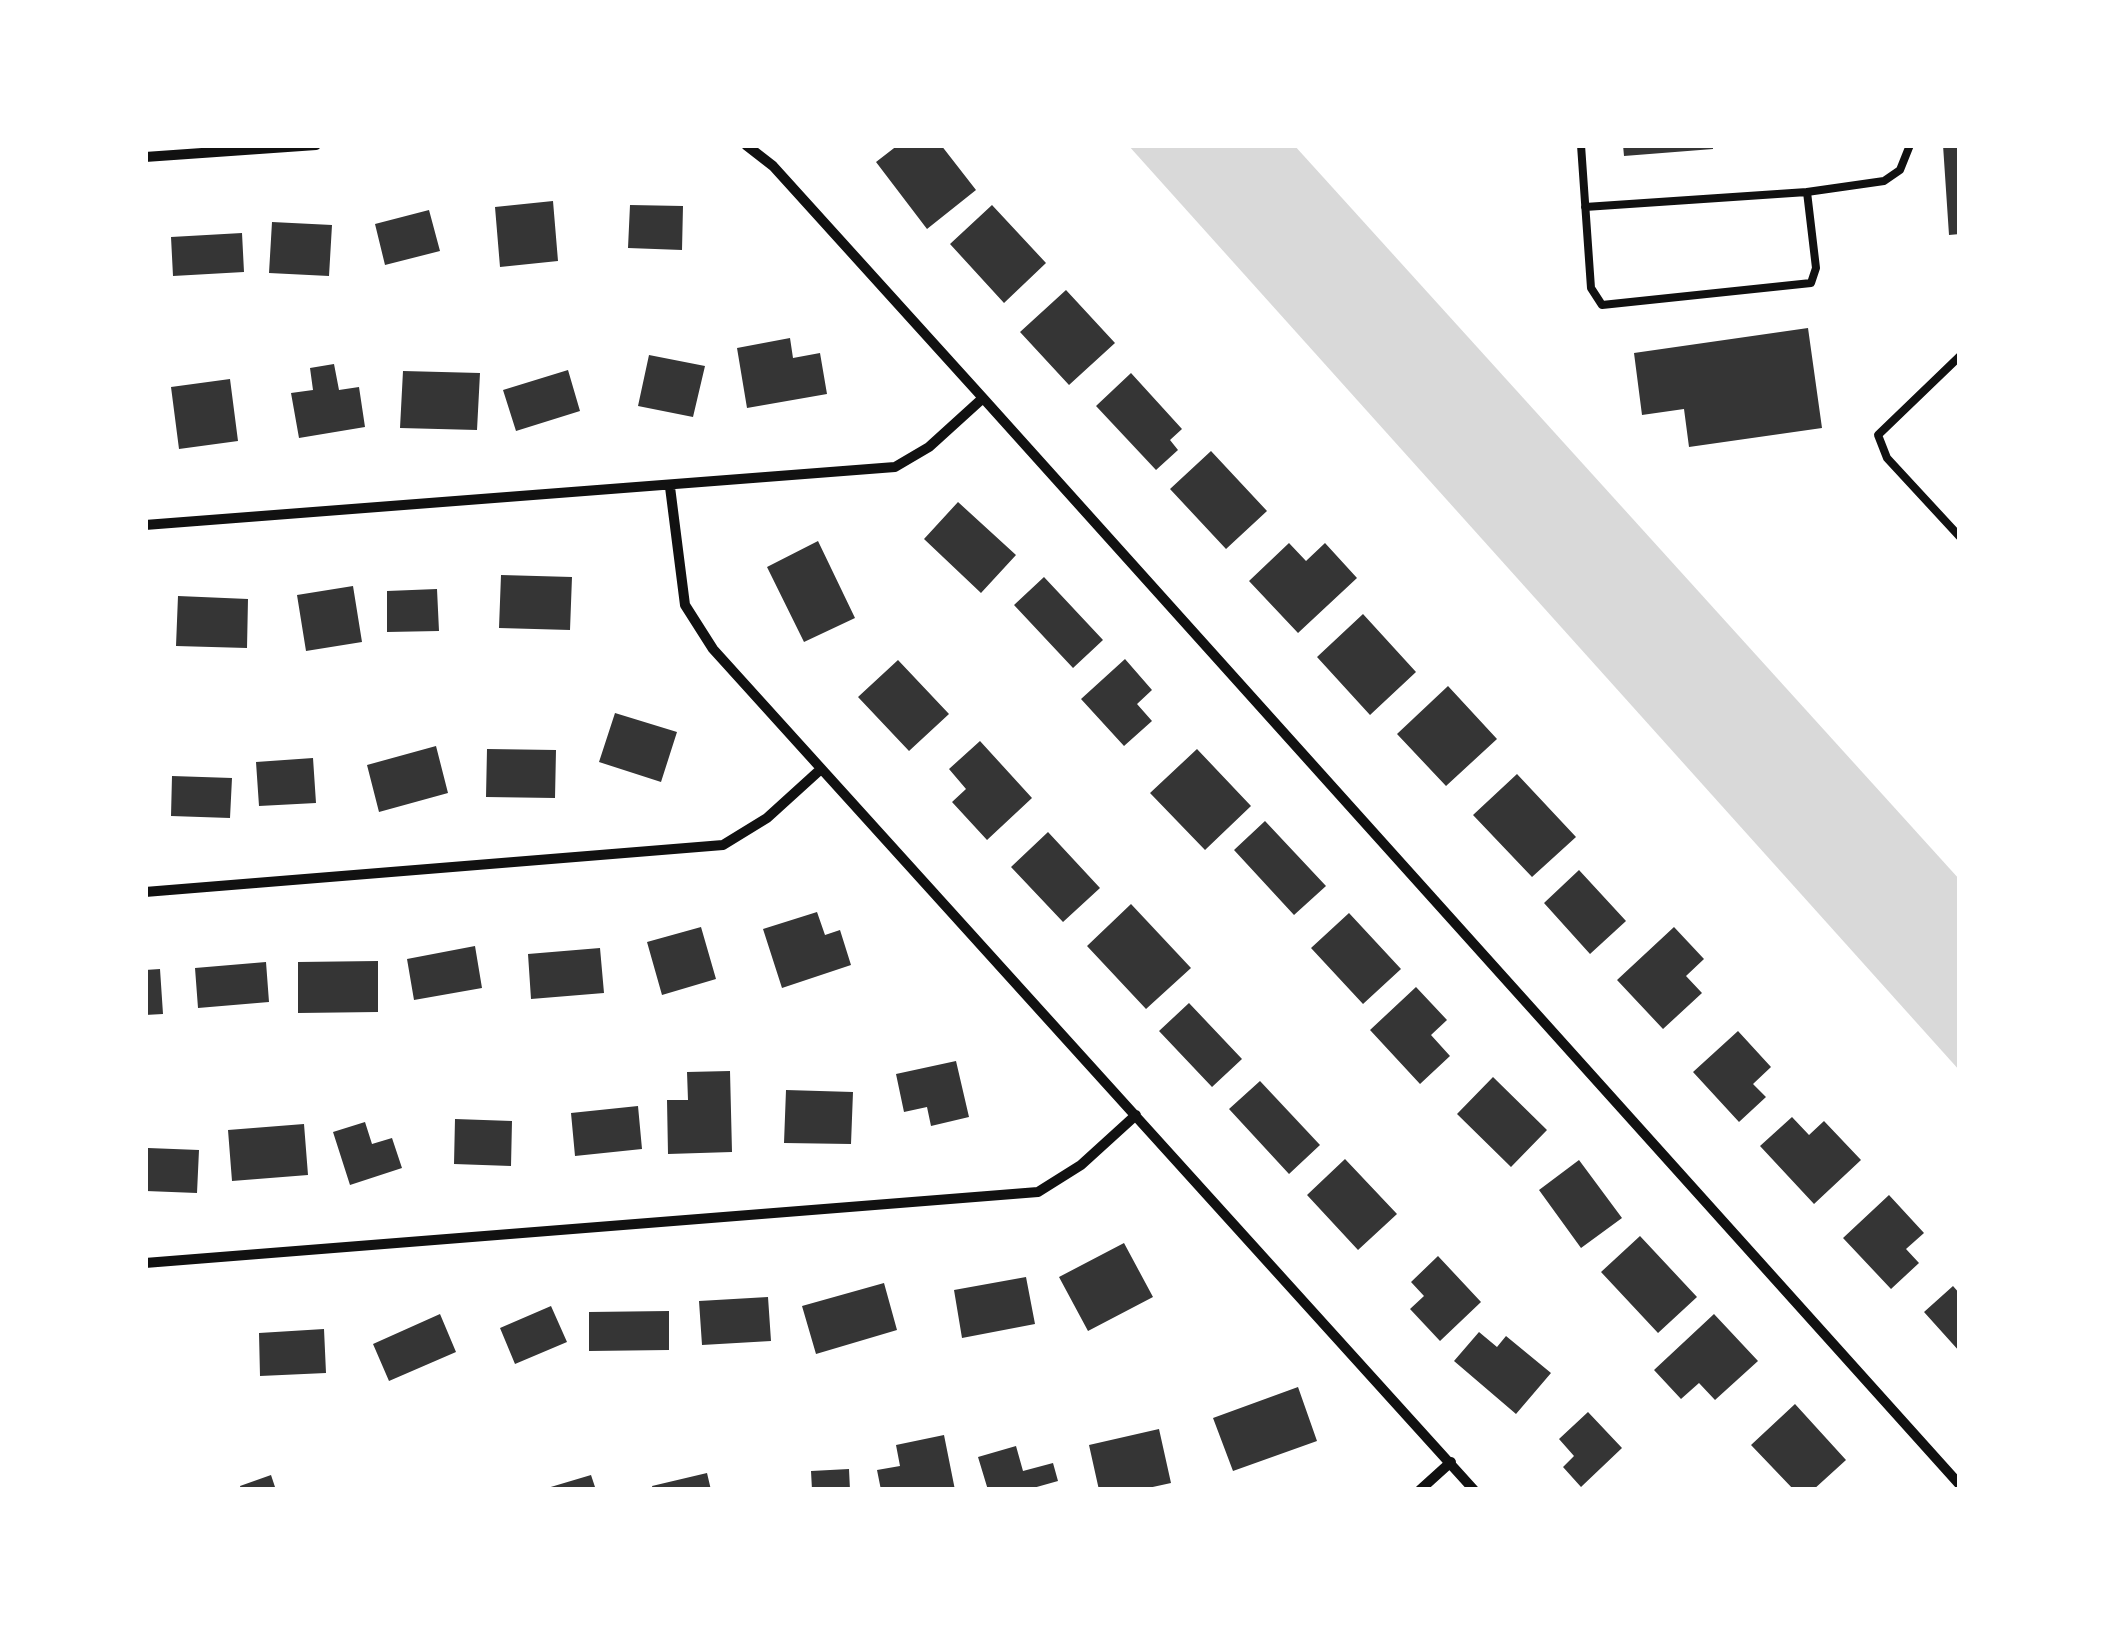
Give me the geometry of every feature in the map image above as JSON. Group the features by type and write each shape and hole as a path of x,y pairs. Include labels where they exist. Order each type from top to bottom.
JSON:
{"street":[{"path":"145,157 316,145"},
{"path":"746,145 773,166 1960,1484"},
{"path":"145,526 894,467 929,447 983,398"},
{"path":"670,487 685,605 713,648 1474,1490"},
{"path":"145,892 724,846 767,818 822,769"},
{"path":"145,1263 1038,1192 1081,1165 1136,1116"},
{"path":"1420,1490 1450,1462"}],"lane":[{"path":"1580,145 1592,288 1602,305 1811,283 1816,268 1807,192"},
{"path":"1585,207 1807,192 1884,181 1900,170 1910,145"},
{"path":"1960,356 1878,435 1887,458 1960,537"}],"shaded area":[{"path":"1128,145 1294,145 1960,880 1960,1071"}],"building":[{"path":"898,145 941,145 976,190 927,229 876,162"},
{"path":"1623,145 1713,145 1713,149 1624,156"},
{"path":"1943,145 1960,145 1960,234 1949,235"},
{"path":"553,201 558,261 500,267 495,207"},
{"path":"630,205 683,206 682,250 628,248"},
{"path":"992,205 1046,263 1004,303 950,244"},
{"path":"429,210 440,251 385,265 375,224"},
{"path":"272,222 332,225 329,276 269,273"},
{"path":"242,233 244,272 173,276 171,237"},
{"path":"1066,290 1115,343 1069,385 1020,332"},
{"path":"1808,328 1822,428 1689,447 1684,409 1642,415 1634,353"},
{"path":"790,338 793,358 820,353 827,394 747,408 737,348"},
{"path":"649,355 705,366 693,417 638,406"},
{"path":"334,364 339,390 359,387 365,427 299,438 291,393 313,390 310,368"},
{"path":"568,370 580,411 516,431 503,390"},
{"path":"403,371 480,373 477,430 400,428"},
{"path":"1131,373 1182,429 1170,440 1178,450 1156,470 1096,406"},
{"path":"230,379 238,441 179,449 171,387"},
{"path":"1211,451 1267,511 1226,549 1170,489"},
{"path":"958,502 1016,555 981,593 924,539"},
{"path":"818,541 855,618 804,642 767,567"},
{"path":"1289,543 1306,561 1325,543 1357,578 1298,633 1249,581"},
{"path":"501,575 572,577 570,630 499,628"},
{"path":"1044,577 1103,640 1073,668 1014,605"},
{"path":"353,586 362,642 306,651 297,595"},
{"path":"437,589 439,631 387,632 387,591"},
{"path":"178,596 248,599 247,648 176,646"},
{"path":"1363,614 1416,672 1370,715 1317,657"},
{"path":"1125,659 1152,690 1137,704 1152,721 1124,746 1081,699"},
{"path":"898,660 949,714 909,751 858,697"},
{"path":"1448,686 1497,739 1446,786 1397,734"},
{"path":"615,713 677,732 661,782 599,762"},
{"path":"980,741 1032,798 987,840 952,802 966,789 949,769"},
{"path":"436,746 448,793 379,812 367,765"},
{"path":"487,749 556,750 555,798 486,797"},
{"path":"1197,749 1251,806 1205,850 1150,793"},
{"path":"313,758 316,803 259,806 256,762"},
{"path":"1517,774 1576,837 1532,877 1473,815"},
{"path":"172,776 232,778 230,818 171,816"},
{"path":"1265,821 1326,886 1294,915 1234,850"},
{"path":"1048,832 1100,888 1063,922 1011,867"},
{"path":"1579,870 1626,921 1590,954 1544,903"},
{"path":"1131,904 1191,968 1146,1009 1087,946"},
{"path":"817,912 825,935 840,930 851,965 782,988 763,929"},
{"path":"1349,913 1401,969 1363,1004 1311,948"},
{"path":"701,927 716,979 662,995 647,942"},
{"path":"1674,927 1704,959 1686,976 1702,993 1663,1029 1617,980"},
{"path":"475,946 482,988 414,1000 407,959"},
{"path":"600,948 604,993 531,999 528,954"},
{"path":"378,961 378,1012 298,1013 298,962"},
{"path":"266,962 269,1002 198,1008 195,968"},
{"path":"160,969 163,1014 145,1015 145,970"},
{"path":"1416,987 1447,1020 1431,1035 1450,1056 1420,1084 1370,1030"},
{"path":"1189,1003 1242,1059 1212,1087 1159,1031"},
{"path":"1738,1031 1771,1067 1753,1084 1766,1097 1739,1122 1693,1072"},
{"path":"956,1061 969,1117 931,1126 927,1107 904,1112 896,1074"},
{"path":"730,1071 732,1152 668,1154 667,1100 688,1100 687,1072"},
{"path":"1493,1077 1547,1130 1511,1167 1457,1114"},
{"path":"1260,1081 1320,1145 1289,1174 1229,1109"},
{"path":"786,1090 853,1092 851,1144 784,1143"},
{"path":"638,1106 642,1149 575,1156 571,1113"},
{"path":"1792,1117 1809,1135 1824,1121 1861,1160 1814,1204 1760,1146"},
{"path":"455,1119 512,1121 511,1166 454,1164"},
{"path":"365,1122 372,1144 392,1138 402,1168 350,1185 333,1132"},
{"path":"304,1124 308,1175 232,1181 228,1130"},
{"path":"148,1148 199,1150 197,1193 146,1191"},
{"path":"1345,1159 1397,1214 1358,1250 1307,1195"},
{"path":"1579,1160 1622,1218 1581,1248 1539,1190"},
{"path":"1889,1195 1924,1233 1906,1249 1919,1263 1891,1289 1843,1238"},
{"path":"1640,1236 1697,1297 1658,1333 1601,1272"},
{"path":"1124,1243 1153,1297 1088,1331 1059,1277"},
{"path":"1438,1256 1481,1302 1440,1341 1410,1309 1424,1296 1411,1282"},
{"path":"1026,1277 1035,1324 962,1338 954,1290"},
{"path":"884,1283 897,1330 816,1354 802,1306"},
{"path":"1953,1286 1960,1294 1960,1352 1924,1312"},
{"path":"768,1297 771,1341 702,1345 699,1301"},
{"path":"551,1306 567,1342 515,1364 500,1328"},
{"path":"669,1311 669,1350 589,1351 589,1312"},
{"path":"440,1314 456,1352 389,1381 373,1344"},
{"path":"1714,1314 1758,1361 1715,1400 1699,1383 1681,1399 1654,1370"},
{"path":"324,1329 326,1373 260,1376 259,1333"},
{"path":"1479,1332 1497,1347 1506,1336 1551,1373 1516,1414 1454,1361"},
{"path":"1298,1387 1317,1441 1233,1471 1213,1418"},
{"path":"1795,1404 1846,1460 1813,1490 1794,1490 1751,1445"},
{"path":"1588,1412 1622,1448 1581,1487 1563,1467 1574,1456 1559,1439"},
{"path":"1159,1429 1171,1483 1139,1490 1099,1490 1089,1445"},
{"path":"944,1435 955,1490 881,1490 877,1470 900,1466 896,1445"},
{"path":"1016,1446 1023,1471 1053,1463 1058,1481 1026,1490 988,1490 978,1457"},
{"path":"849,1469 850,1490 812,1490 811,1471"},
{"path":"707,1473 711,1490 653,1490 652,1486"},
{"path":"271,1475 276,1490 241,1490 240,1486"},
{"path":"591,1475 596,1490 544,1490 544,1489"}]}
